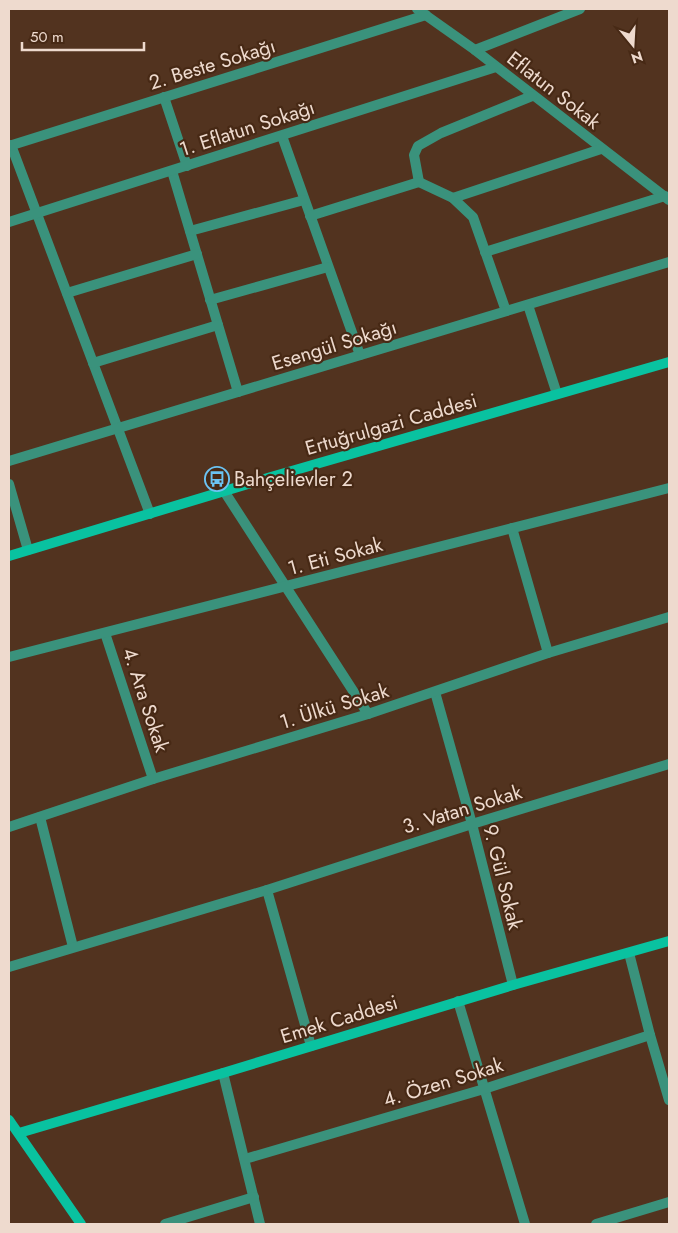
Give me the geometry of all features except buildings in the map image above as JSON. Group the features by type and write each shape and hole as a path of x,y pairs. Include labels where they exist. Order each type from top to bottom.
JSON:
{"main road":[{"name":"Ertuğrulgazi Caddesi","path":"9,556 224,491 669,363"},
{"name":"Emek Caddesi","path":"19,1133 223,1073 512,984 669,941"},
{"path":"9,1120 81,1224"}],"street":[{"path":"475,50 580,9"},
{"name":"Eflatun Sokak","path":"422,12 475,50 532,96 667,198"},
{"name":"2. Beste Sokağı","path":"10,145 164,97 422,12"},
{"name":"1. Eflatun Sokağı","path":"9,222 496,67"},
{"path":"419,182 414,155 418,146 441,133 532,96"},
{"path":"164,97 187,166"},
{"path":"282,136 360,355"},
{"path":"10,145 150,514"},
{"path":"452,198 601,149"},
{"path":"172,171 238,392"},
{"path":"310,216 419,182 452,198 473,217 506,311"},
{"path":"485,252 667,198"},
{"path":"190,231 304,200"},
{"path":"67,294 197,254"},
{"name":"Esengül Sokağı","path":"9,461 669,262"},
{"path":"210,300 328,267"},
{"path":"528,305 557,394"},
{"path":"93,363 218,325"},
{"path":"9,484 28,550"},
{"name":"1. Eti Sokak","path":"9,657 669,488"},
{"path":"224,491 288,587 368,714"},
{"path":"512,528 548,653"},
{"name":"1. Ülkü Sokak","path":"9,827 153,779 368,714 548,653 669,617"},
{"name":"4. Ara Sokak","path":"105,633 153,779"},
{"name":"9. Gül Sokak","path":"435,692 472,824 512,984"},
{"name":"3. Vatan Sokak","path":"9,967 267,890 472,824 669,764"},
{"path":"40,817 73,947"},
{"path":"267,890 311,1046"},
{"path":"628,953 669,1100"},
{"path":"458,1001 524,1224"},
{"name":"4. Özen Sokak","path":"245,1159 484,1089 650,1035"},
{"path":"223,1073 260,1224"},
{"path":"164,1224 254,1197"},
{"path":"596,1224 669,1202"}],"place":[{"name":"Bahçelievler 2","path":"217,479"}]}
